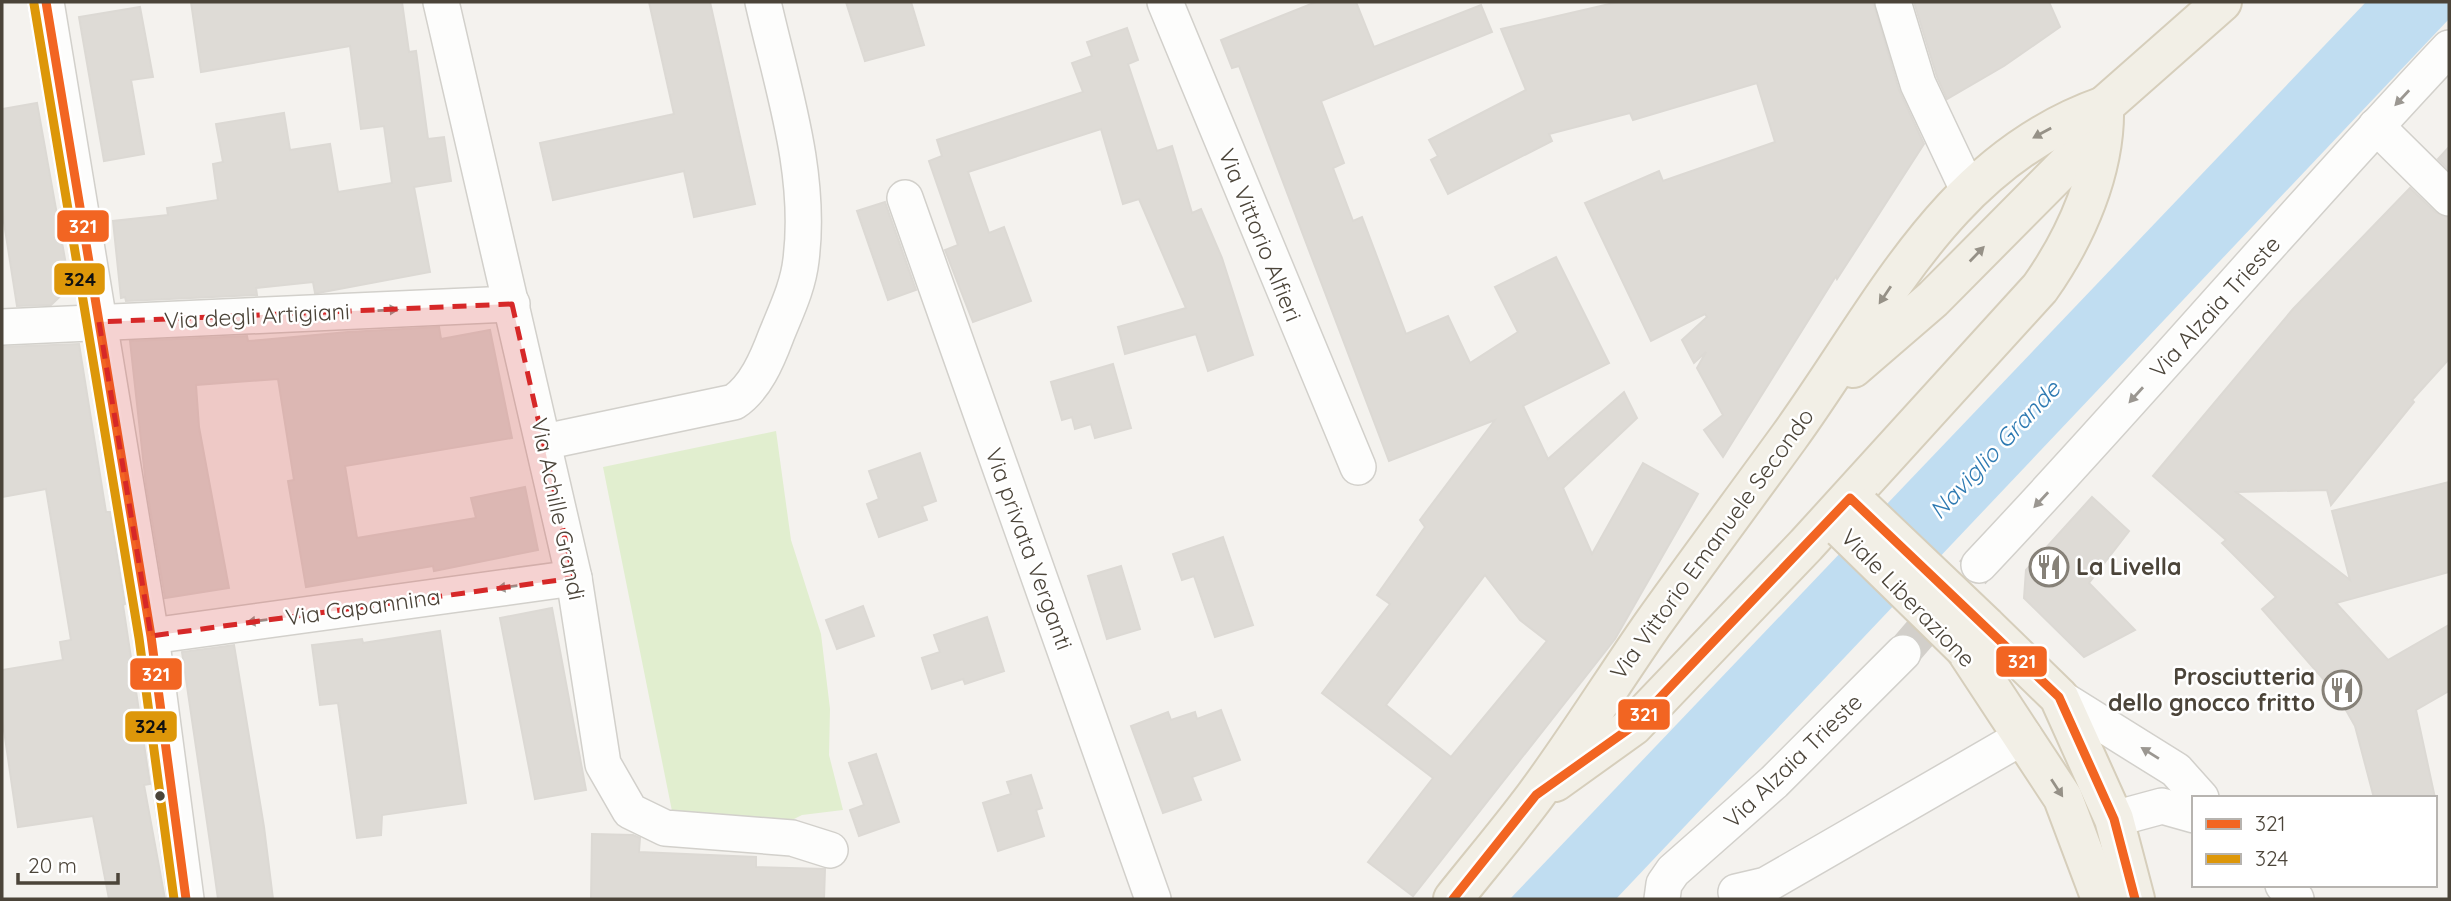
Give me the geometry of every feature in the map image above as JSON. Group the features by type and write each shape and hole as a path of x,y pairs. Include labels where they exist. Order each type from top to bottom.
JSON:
{"main road":[{"name":"Via Vittorio Emanuele Secondo","path":"1453,899 1536,794 1652,625 1817,398 1913,253 1969,192 2013,152 2039,134 2104,106 2222,2"},
{"name":"Via Vittorio Emanuele Secondo","path":"1817,398 1933,299 2069,162 2088,136 2104,106"},
{"name":"Via Vittorio Emanuele Secondo","path":"1536,794 1633,726 1846,513 2040,288 2065,253 2098,160 2105,127 2104,106"},
{"name":"Viale Liberazione","path":"1846,513 1975,638 2059,697 2114,819 2135,899"},
{"name":"Viale Liberazione","path":"1975,638 2024,736 2063,798 2101,899"}],"street":[{"path":"46,2 151,636 186,899"},
{"name":"Via Achille Grandi","path":"441,2 574,578 603,764 630,811 665,828 792,838 830,850"},
{"path":"544,442 734,402 746,394 769,355 795,288 804,221 803,183 763,2"},
{"name":"Via Vittorio Alfieri","path":"1165,2 1358,467"},
{"path":"1893,2 1918,84 1969,192"},
{"name":"Via Alzaia Trieste","path":"1979,565 2087,450 2449,48"},
{"path":"2376,126 2449,198"},
{"name":"Via privata Verganti","path":"905,198 1153,899"},
{"name":"Via degli Artigiani","path":"2,327 512,304"},
{"name":"Via Capannina","path":"151,636 574,578"},
{"name":"Via Alzaia Trieste","path":"1662,899 1668,877 1774,782 1903,653"},
{"path":"2059,697 2176,770 2199,796"},
{"path":"1680,866 1696,861 1713,863 1730,877 1736,896 1766,885 2024,736"},
{"path":"2114,819 2162,806 2192,814"}],"highlighted area":[{"path":"512,304 574,578 151,636 99,322"}],"green space":[{"path":"776,431 791,540 821,634 830,709 829,755 843,810 802,815 788,822 673,816 603,467"}],"water":[{"name":"Naviglio Grande","path":"2366,2 2449,2 2449,19 1616,899 1510,899"}],"building":[{"path":"191,2 402,2 409,52 416,51 428,139 444,137 451,181 414,187 430,272 318,293 315,293 313,282 256,288 257,295 126,301 125,297 121,298 113,221 168,215 167,208 218,200 213,164 223,162 216,124 284,113 290,150 330,144 338,192 392,183 384,126 361,129 350,46 201,72"},
{"path":"649,2 710,2 755,204 694,217 684,171 553,200 540,143 674,114"},
{"path":"846,2 911,2 924,45 865,61"},
{"path":"1316,2 1356,2 1374,47 1481,5 1492,32 1321,101 1344,163 1333,168 1353,221 1362,217 1406,334 1448,316 1470,363 1518,332 1495,287 1556,257 1609,363 1523,406 1548,459 1624,392 1637,418 1563,488 1592,554 1643,463 1698,494 1615,639 1413,896 1368,862 1433,778 1322,693 1390,604 1377,595 1425,527 1420,520 1495,420 1389,461 1239,66 1232,68 1221,40","holes":["1485,575 1520,620 1547,641 1451,757 1386,705"]},
{"path":"1618,2 1873,2 1899,90 1924,144 1837,279 1836,276 1723,457 1704,430 1723,415 1697,368 1706,352 1694,363 1682,340 1707,317 1705,314 1651,341 1585,203 1659,171 1663,181 1775,142 1757,83 1633,120 1630,113 1549,134 1552,141 1448,194 1431,160 1438,156 1429,140 1526,90 1501,29"},
{"path":"1914,2 2049,2 2060,27 2004,66 1947,99 1937,77"},
{"path":"140,7 153,77 131,80 144,154 104,161 79,17"},
{"path":"1127,28 1138,60 1128,64 1157,151 1172,146 1192,213 1201,209 1222,258 1253,355 1208,371 1196,334 1125,354 1118,327 1186,308 1139,199 1123,204 1101,129 968,172 989,233 1004,227 1031,301 973,322 945,250 958,245 929,161 942,156 937,140 1083,92 1072,63 1092,56 1087,42"},
{"path":"37,103 70,287 51,305 17,306 2,210 2,109"},
{"path":"2449,147 2449,170 2438,159"},
{"path":"2410,188 2435,212 2449,218 2449,359 2412,400 2414,402 2331,505 2327,490 2236,492 2350,580 2332,511 2449,482 2449,572 2336,603 2388,660 2449,625 2449,691 2416,710 2435,796 2373,796 2355,726 2338,696 2262,609 2276,597 2222,543 2226,540 2153,476 2293,309"},
{"path":"885,202 916,290 888,300 857,211"},
{"path":"439,327 441,339 490,330 512,438 345,466 357,538 476,518 471,498 525,487 538,550 434,571 433,566 306,587 288,481 294,480 278,379 196,385 199,427 229,588 165,598 146,485 130,341 247,336 248,341"},
{"path":"79,344 106,512 110,512 125,604 123,605 150,784 144,785 165,899 109,899 93,816 18,827 2,717 2,670 63,660 60,642 71,640 46,489 2,497 2,347"},
{"path":"1113,364 1131,428 1095,438 1091,424 1075,429 1072,417 1062,420 1051,382"},
{"path":"920,453 936,501 922,506 927,520 879,537 867,504 879,499 869,471"},
{"path":"2092,497 2129,531 2089,583 2135,630 2084,657 2024,598 2026,570"},
{"path":"1223,537 1253,625 1215,637 1194,576 1182,580 1173,554"},
{"path":"1121,566 1140,629 1107,639 1088,576"},
{"path":"863,606 874,636 837,649 826,620"},
{"path":"552,608 586,790 535,799 500,618"},
{"path":"987,617 1004,671 965,684 963,679 932,689 922,658 940,652 934,635"},
{"path":"440,631 466,803 382,815 381,835 357,838 338,703 320,705 312,645 362,639 363,643"},
{"path":"234,645 273,899 218,899 182,652"},
{"path":"1221,710 1240,760 1192,777 1201,800 1163,813 1131,726 1168,712 1171,720 1195,712 1197,719"},
{"path":"876,754 899,822 859,836 850,810 864,805 849,763"},
{"path":"1031,775 1042,808 1036,810 1044,836 998,851 983,803 1011,794 1007,782"},
{"path":"592,834 633,835 640,838 639,852 756,857 756,867 825,869 824,899 591,899"}],"tunnel":[{"path":"1903,653 1979,565"}],"transit line":[{"name":"321","path":"46,2 151,636 186,899"},
{"name":"324","path":"34,4 139,638 174,899"},
{"name":"321","path":"1453,899 1536,795 1633,726 1850,498 2059,697 2114,819 2135,899"}],"place":[{"name":"La Livella","path":"2049,567"},
{"name":"Prosciutteria dello gnocco fritto","path":"2342,690"}]}
